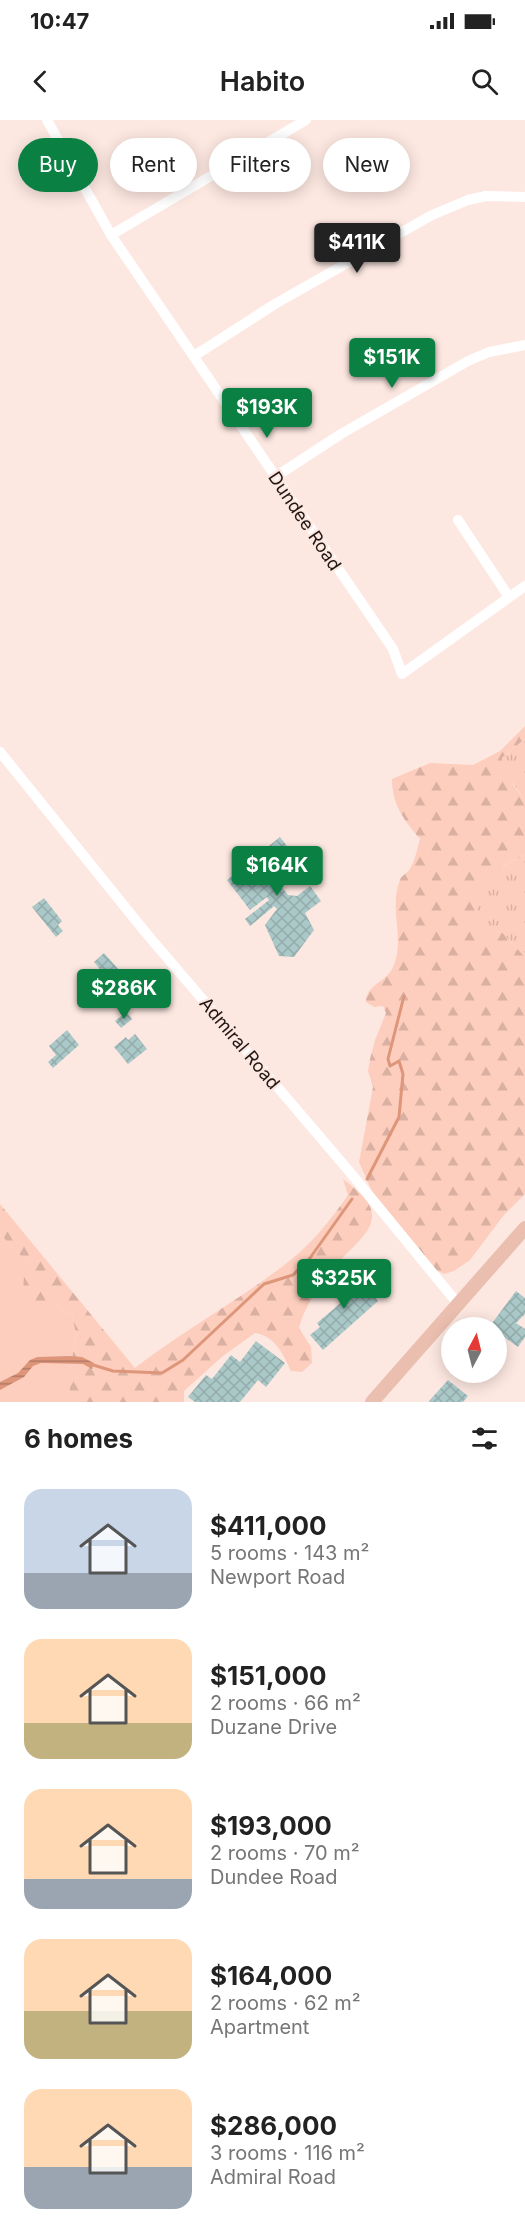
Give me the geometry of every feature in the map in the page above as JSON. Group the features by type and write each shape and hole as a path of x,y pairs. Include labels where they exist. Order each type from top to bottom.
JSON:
{"main road":[{"path":"372,1402 525,1228"}],"street":[{"name":"Dundee Road","path":"47,120 111,235 393,649 402,674 525,586"},
{"path":"111,235 306,120"},
{"path":"194,356 275,304 432,215 468,200 486,196 525,197"},
{"path":"275,477 341,434 468,361 489,352 525,345"},
{"path":"458,520 509,597"},
{"name":"Admiral Road","path":"0,752 146,933 349,1171 458,1304"}],"green space":[{"path":"525,726 525,739 502,758 514,786 525,801 525,855 503,866 488,930 502,932 525,957 525,1194 504,1215 470,1260 454,1271 444,1274 436,1270 372,1192 359,1162 373,1087 368,1071 370,1059 386,1013 383,1006 374,1007 366,1002 367,996 369,991 390,972 397,956 397,891 401,879 413,863 420,839 400,812 394,797 392,779 430,763 473,765 500,751"},
{"path":"525,739 525,801 502,767 502,758"},
{"path":"525,855 525,957 502,932 488,930 480,925 477,909 482,890 491,876"},
{"path":"343,1179 369,1204 372,1221 361,1239 345,1255 316,1292 306,1310 299,1328 311,1347 312,1363 302,1372 291,1371 273,1342 255,1333 223,1356 184,1391 184,1402 70,1402 70,1371 76,1334 72,1315 52,1302 40,1306 23,1293 24,1275 31,1266 0,1234 0,1204 135,1368 302,1251 348,1195"},
{"path":"0,1234 32,1267 52,1302 72,1315 76,1334 70,1371 70,1402 0,1402"}],"shaded area":[{"path":"37,1357 82,1357 94,1363 92,1369 83,1364 41,1363 33,1366 24,1377 0,1390 0,1382 18,1373 30,1360"}],"building":[{"path":"280,837 304,868 281,886 288,895 297,896 310,886 321,901 305,913 314,930 294,957 279,956 265,925 277,909 274,906 250,926 245,919 269,900 267,897 250,910 227,880"},
{"path":"44,898 62,921 58,925 63,931 56,937 32,907"},
{"path":"104,953 130,982 118,991 94,962"},
{"path":"126,1012 132,1019 121,1028 115,1021"},
{"path":"67,1030 79,1045 53,1068 48,1062 56,1055 49,1046"},
{"path":"135,1034 147,1049 128,1064 114,1047 126,1037 128,1040"},
{"path":"352,1271 378,1301 323,1350 310,1335 320,1327 317,1323 343,1301 332,1288"},
{"path":"516,1291 525,1298 525,1314 516,1323 525,1329 525,1337 518,1347 507,1339 507,1317 497,1317"},
{"path":"256,1341 285,1363 266,1387 258,1380 240,1402 195,1402 188,1397 206,1375 212,1379 231,1355 240,1362"},
{"path":"445,1383 452,1383 468,1396 463,1402 429,1401"}],"waterway":[{"path":"367,1179 399,1117 403,1074 399,1061 390,1066 388,1059 404,996"},
{"path":"90,1364 113,1371 162,1373 183,1360 264,1284 293,1275 310,1258 352,1199"}]}
